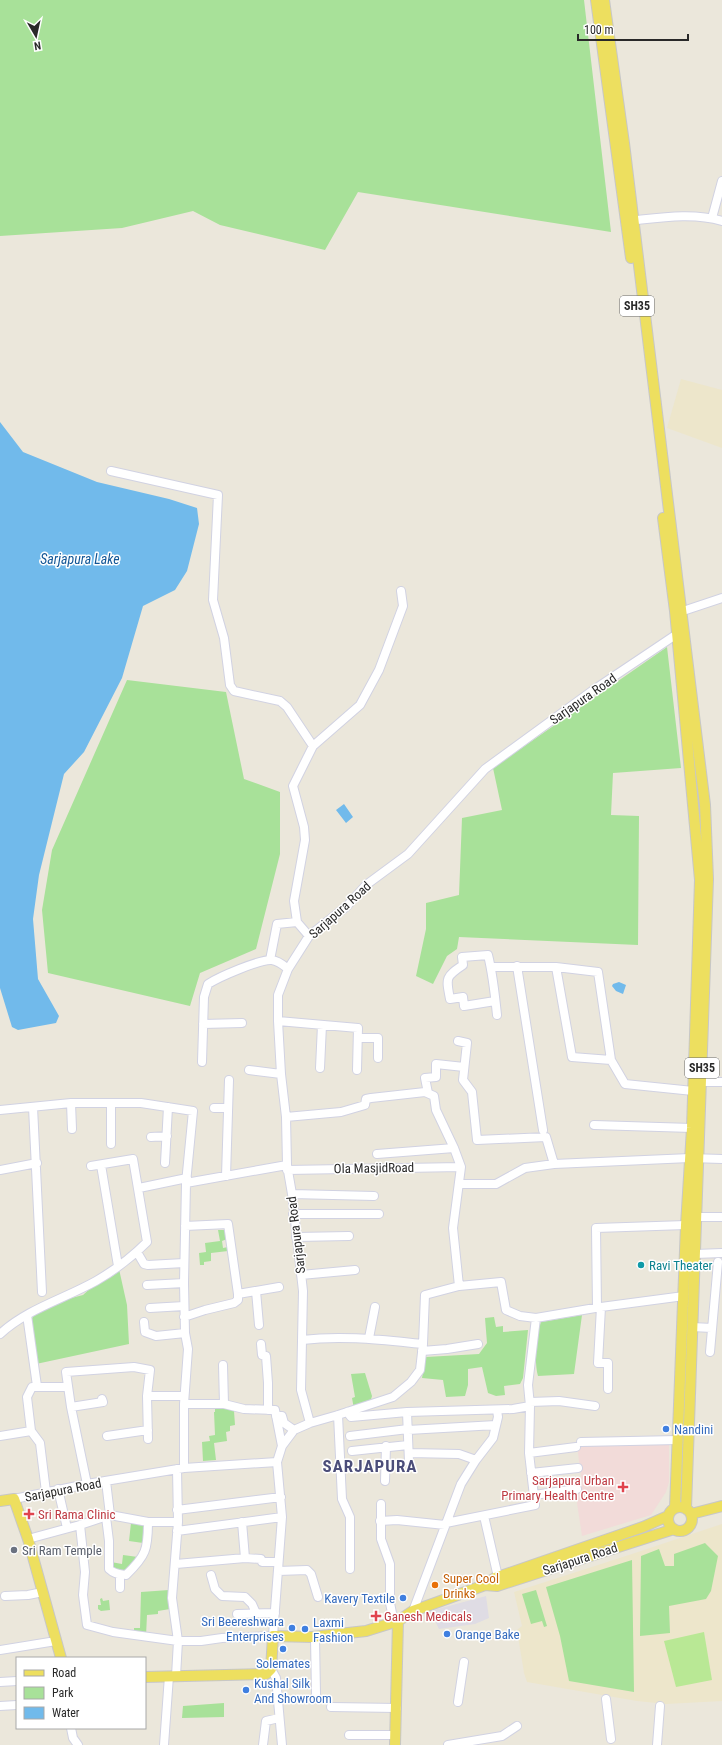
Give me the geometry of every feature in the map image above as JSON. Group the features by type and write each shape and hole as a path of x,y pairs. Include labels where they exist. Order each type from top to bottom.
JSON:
{"main road":[{"name":"SH35","path":"596,0 629,221"},
{"name":"SH35","path":"604,0 629,221 679,612 700,880 694,1158 686,1225 692,1327 689,1515"},
{"name":"SH35","path":"675,1508 684,1296 695,1254 697,1217 692,1128 696,1085"},
{"path":"0,1501 14,1499"},
{"name":"Sarjapura Road","path":"14,1499 28,1539 61,1657"},
{"path":"689,1515 722,1506"},
{"path":"689,1515 690,1525 684,1530 674,1529 669,1523 668,1516 675,1508 689,1515 722,1513"},
{"name":"Sarjapura Road","path":"485,1585 497,1586 592,1550 668,1516"},
{"name":"Sarjapura Road","path":"273,1636 315,1637 366,1631 396,1622 413,1611 485,1585 498,1577 592,1550 674,1529"},
{"path":"395,1740 397,1708 396,1622"},
{"path":"146,1677 266,1674 271,1669 273,1636"}],"street":[{"path":"712,218 722,180"},
{"path":"629,221 693,216 712,218 722,221"},
{"path":"111,471 218,495 213,600 224,638 230,685 234,691 280,701 287,707 313,746"},
{"path":"310,936 297,922 294,901 305,840 304,827 293,786 313,746 360,705 379,670 403,606 401,592"},
{"path":"679,612 722,598"},
{"name":"Sarjapura Road","path":"310,1423 301,1390 303,1291 293,1214 292,1194 287,1167 286,1117 281,1074 278,1021 278,995 288,969 310,936 347,906 366,885 408,854 485,769 592,691 680,631"},
{"path":"270,960 277,924 297,922"},
{"path":"496,1001 464,1006 463,997 450,999 447,982 450,974 463,965 462,957 488,955 491,967 496,1001 497,1015"},
{"path":"202,1062 204,996 208,984 232,972 270,960 280,963 288,969"},
{"path":"517,966 543,1130"},
{"path":"491,967 556,967 598,972 611,1060 625,1084 696,1085 722,1082"},
{"path":"556,967 572,1057 611,1060"},
{"path":"278,1021 358,1028 359,1038 357,1070"},
{"path":"203,1024 242,1023"},
{"path":"320,1068 322,1024"},
{"path":"359,1038 378,1038 378,1058"},
{"path":"458,1041 467,1043 463,1080 472,1092 477,1140 546,1137 554,1164"},
{"path":"428,1093 425,1078 436,1077 436,1064 464,1067"},
{"path":"249,1070 281,1074"},
{"path":"226,1176 229,1080"},
{"path":"286,1117 341,1112 365,1105 366,1099 371,1098 428,1093 434,1096 436,1110 454,1148 461,1168 453,1228 459,1286"},
{"path":"71,1103 72,1129"},
{"path":"0,1110 71,1103 141,1103 193,1111 186,1181 184,1263 184,1318 188,1349 177,1510 178,1522 176,1564 172,1598 178,1641 164,1745"},
{"path":"111,1104 111,1144"},
{"path":"33,1107 37,1164 42,1292"},
{"path":"166,1163 168,1107"},
{"path":"214,1108 228,1108"},
{"path":"594,1125 692,1128"},
{"path":"151,1137 167,1136"},
{"path":"377,1154 454,1148"},
{"path":"460,1184 496,1184 525,1168 554,1164 694,1158 722,1159"},
{"path":"0,1334 26,1315 96,1281 118,1266 147,1242 133,1159 91,1166"},
{"path":"0,1170 37,1164"},
{"path":"101,1165 118,1266"},
{"name":"Ola MasjidRoad","path":"139,1188 287,1167 461,1168"},
{"path":"292,1194 374,1196"},
{"path":"293,1214 378,1214"},
{"path":"697,1217 722,1217"},
{"path":"184,1318 205,1310 234,1303 238,1300 228,1224 185,1226"},
{"path":"608,1389 608,1363 598,1363 599,1307 596,1228 686,1225"},
{"path":"296,1237 349,1236"},
{"path":"136,1252 144,1264 148,1265 184,1263"},
{"path":"695,1254 722,1253"},
{"path":"710,1352 718,1262"},
{"path":"301,1275 355,1270"},
{"path":"80,1525 85,1572 83,1596 87,1625 113,1632 178,1641 273,1636 282,1517 277,1462 282,1446 294,1430 310,1423 393,1397 411,1382 420,1370 423,1348 425,1295 459,1286 501,1282 506,1310 520,1316 536,1318 599,1307 684,1296"},
{"path":"147,1285 184,1283"},
{"path":"238,1294 279,1287"},
{"path":"256,1291 260,1325"},
{"path":"150,1308 184,1306"},
{"path":"369,1338 375,1307"},
{"path":"26,1315 37,1386"},
{"path":"380,1521 397,1520 446,1524 535,1505 529,1453 530,1404 528,1385 536,1318"},
{"path":"144,1322 145,1332 152,1336 185,1333"},
{"path":"692,1327 712,1328"},
{"path":"302,1340 328,1337 369,1338 423,1348 478,1344"},
{"path":"261,1344 262,1355 266,1356 268,1410"},
{"path":"223,1365 224,1404"},
{"path":"87,1484 71,1407 66,1372 134,1368 150,1370 147,1396 148,1434 107,1436"},
{"path":"46,1492 40,1443 31,1432 27,1396 32,1387 68,1387"},
{"path":"147,1396 224,1404 244,1409 275,1410 282,1446"},
{"path":"71,1407 103,1402 102,1399"},
{"path":"347,1412 351,1417 407,1412 513,1410 530,1404 559,1401 595,1406"},
{"path":"413,1611 461,1484 476,1460 493,1438 498,1410"},
{"path":"407,1412 409,1462"},
{"path":"338,1415 342,1500 350,1517 350,1569"},
{"path":"276,1416 282,1416 284,1423 294,1430"},
{"path":"350,1436 408,1430 496,1425"},
{"path":"0,1436 31,1432"},
{"path":"529,1453 579,1445 678,1440"},
{"path":"352,1450 386,1446 459,1454 476,1460"},
{"path":"385,1481 386,1446"},
{"name":"Sarjapura Road","path":"14,1499 58,1489 180,1469 277,1462"},
{"path":"531,1473 578,1468"},
{"path":"106,1481 109,1569 113,1573 126,1575 138,1563 148,1545 148,1522"},
{"path":"58,1489 67,1528"},
{"path":"534,1495 577,1489"},
{"path":"177,1510 281,1497"},
{"path":"380,1504 381,1539 390,1564 390,1603 396,1622"},
{"path":"28,1539 108,1516 148,1522 178,1522"},
{"path":"484,1516 498,1577"},
{"path":"177,1531 282,1517"},
{"path":"242,1522 245,1558"},
{"path":"176,1564 245,1558 261,1559 262,1562 278,1562"},
{"path":"278,1571 307,1570 311,1574 318,1597"},
{"path":"120,1574 120,1588"},
{"path":"211,1575 214,1589 222,1596 245,1597 252,1604 256,1613"},
{"path":"5,1596 28,1596 43,1592"},
{"path":"237,1614 275,1613"},
{"path":"315,1637 316,1694"},
{"path":"0,1650 56,1641"},
{"path":"458,1702 464,1662"},
{"path":"271,1669 276,1678 282,1745"},
{"path":"0,1682 16,1681"},
{"path":"606,1699 611,1739"},
{"path":"0,1706 16,1705"},
{"path":"331,1706 397,1708"},
{"path":"657,1745 660,1706"},
{"path":"263,1745 266,1721 279,1718"},
{"path":"448,1745 502,1736 517,1726"},
{"path":"71,1729 73,1738 78,1745"},
{"path":"349,1734 395,1740"}],"shaded area":[{"path":"681,379 722,390 722,448 667,428"},
{"name":"Sarjapura Urban Primary Health Centre","path":"669,1443 669,1482 666,1492 651,1515 582,1536 577,1503 581,1477 577,1445"},
{"path":"722,1524 722,1701 666,1704 637,1701 527,1682 524,1673 517,1630 522,1626 514,1592"},
{"path":"486,1596 489,1618 475,1624 439,1629 430,1611"}],"green space":[{"path":"0,0 584,0 611,232 358,192 325,250 220,225 193,211 122,228 0,236"},
{"path":"667,647 681,768 613,773 611,815 639,816 638,945 459,937 457,949 447,956 433,984 416,976 426,929 426,903 459,895 462,818 502,810 493,768"},
{"path":"127,680 226,692 244,779 280,792 280,854 256,949 200,973 190,1006 48,973 42,910 52,850"},
{"path":"218,1230 225,1230 227,1239 222,1241 223,1248 228,1247 228,1251 211,1253 211,1261 204,1262 204,1265 200,1265 199,1253 206,1252 205,1243 220,1241"},
{"path":"119,1269 127,1305 129,1344 36,1364 31,1320 34,1315 64,1300 83,1295 93,1286 114,1275"},
{"path":"582,1315 574,1374 538,1376 536,1349 541,1322"},
{"path":"494,1317 496,1327 503,1326 503,1332 528,1330 523,1378 520,1384 504,1386 505,1395 496,1396 488,1393 482,1367 468,1369 468,1385 465,1396 446,1397 443,1380 422,1378 426,1357 479,1354 487,1343 485,1318"},
{"path":"365,1373 372,1396 370,1403 354,1409 352,1398 355,1397 351,1374"},
{"path":"215,1407 228,1407 236,1411 234,1411 235,1425 230,1426 230,1431 226,1432 227,1441 214,1443 216,1460 203,1461 202,1442 210,1441 209,1436 215,1435"},
{"path":"131,1523 144,1524 143,1543 129,1541"},
{"path":"705,1543 718,1556 711,1591 706,1599 669,1606 670,1633 640,1636 641,1556 659,1549 665,1566 674,1566 674,1554"},
{"path":"123,1555 138,1557 125,1573 112,1570 111,1562 122,1564"},
{"path":"632,1560 634,1692 569,1681 560,1636 546,1587"},
{"path":"169,1590 170,1609 158,1611 158,1614 147,1615 146,1636 134,1633 134,1628 140,1628 141,1592"},
{"path":"536,1590 547,1626 544,1627 542,1621 531,1624 522,1594"},
{"path":"102,1598 103,1601 109,1600 110,1610 101,1611 98,1609 98,1605 101,1605 100,1599"},
{"path":"704,1632 712,1680 676,1687 664,1641"},
{"path":"224,1703 224,1717 182,1718 183,1706"}],"water":[{"name":"Sarjapura Lake","path":"0,422 23,452 97,482 169,499 197,508 199,524 187,571 175,590 143,606 122,678 84,752 64,774 39,875 33,919 38,979 59,1016 56,1023 18,1030 12,1027 0,988"},
{"path":"344,804 353,817 346,823 336,810"},
{"path":"619,982 626,985 623,994 616,991 612,986 613,984"}],"place":[{"name":"Ravi Theater","path":"641,1265"},
{"name":"Nandini","path":"666,1429"},
{"name":"Sarjapura Urban Primary Health Centre","path":"623,1487"},
{"name":"Sri Rama Clinic","path":"29,1514"},
{"name":"Sri Ram Temple","path":"14,1550"},
{"name":"Super Cool Drinks","path":"435,1585"},
{"name":"Kavery Textile","path":"403,1598"},
{"name":"Ganesh Medicals","path":"376,1616"},
{"name":"Sri Beereshwara Enterprises","path":"292,1628"},
{"name":"Laxmi Fashion","path":"305,1629"},
{"name":"Orange Bake","path":"447,1634"},
{"name":"Solemates","path":"283,1649"},
{"name":"Kushal Silk And Showroom","path":"246,1690"}],"district":[{"name":"SARJAPURA","path":"370,1466"}]}
